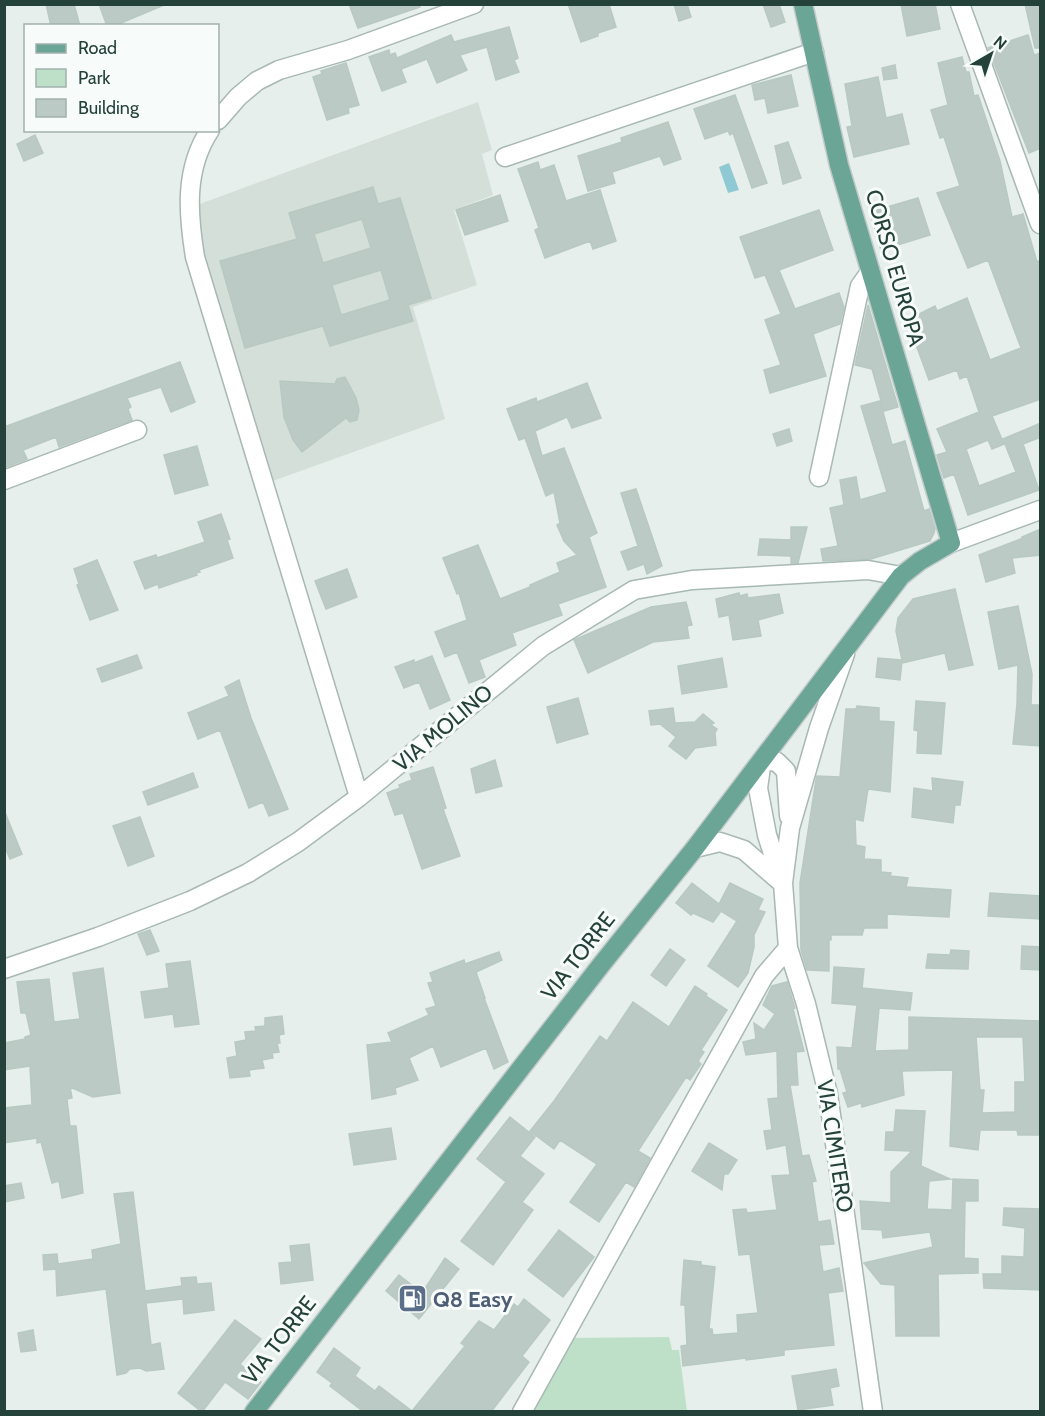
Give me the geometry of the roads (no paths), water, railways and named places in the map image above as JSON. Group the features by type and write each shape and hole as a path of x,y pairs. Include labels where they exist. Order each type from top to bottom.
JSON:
{"main road":[{"name":"CORSO EUROPA","path":"803,4 839,165 951,543"},
{"name":"VIA TORRE","path":"254,1412 601,965 695,848 901,576 920,561 951,543"}],"street":[{"path":"219,119 237,97 257,81 279,70 348,50 474,4"},
{"path":"960,4 1041,224"},
{"path":"505,157 814,52"},
{"path":"209,132 201,147 189,190 189,223 195,257 358,797"},
{"path":"819,477 860,286 870,272"},
{"path":"4,480 137,430"},
{"path":"951,543 1041,510"},
{"name":"VIA MOLINO","path":"4,969 190,901 248,873 298,842 358,797 543,646 634,590 693,580 868,570 901,576"},
{"name":"VIA CIMITERO","path":"846,651 819,728 790,828 783,883 788,948 806,1004 828,1094 873,1412"},
{"name":"VIA CIMITERO","path":"783,883 767,835 758,788 762,760 777,762 786,771 790,828"},
{"path":"695,848 720,842 744,850 783,883"},
{"path":"522,1412 764,976 788,948"}],"water":[{"path":"729,163 739,190 728,193 719,167"}],"place":[{"name":"Q8 Easy","path":"412,1299"}]}
